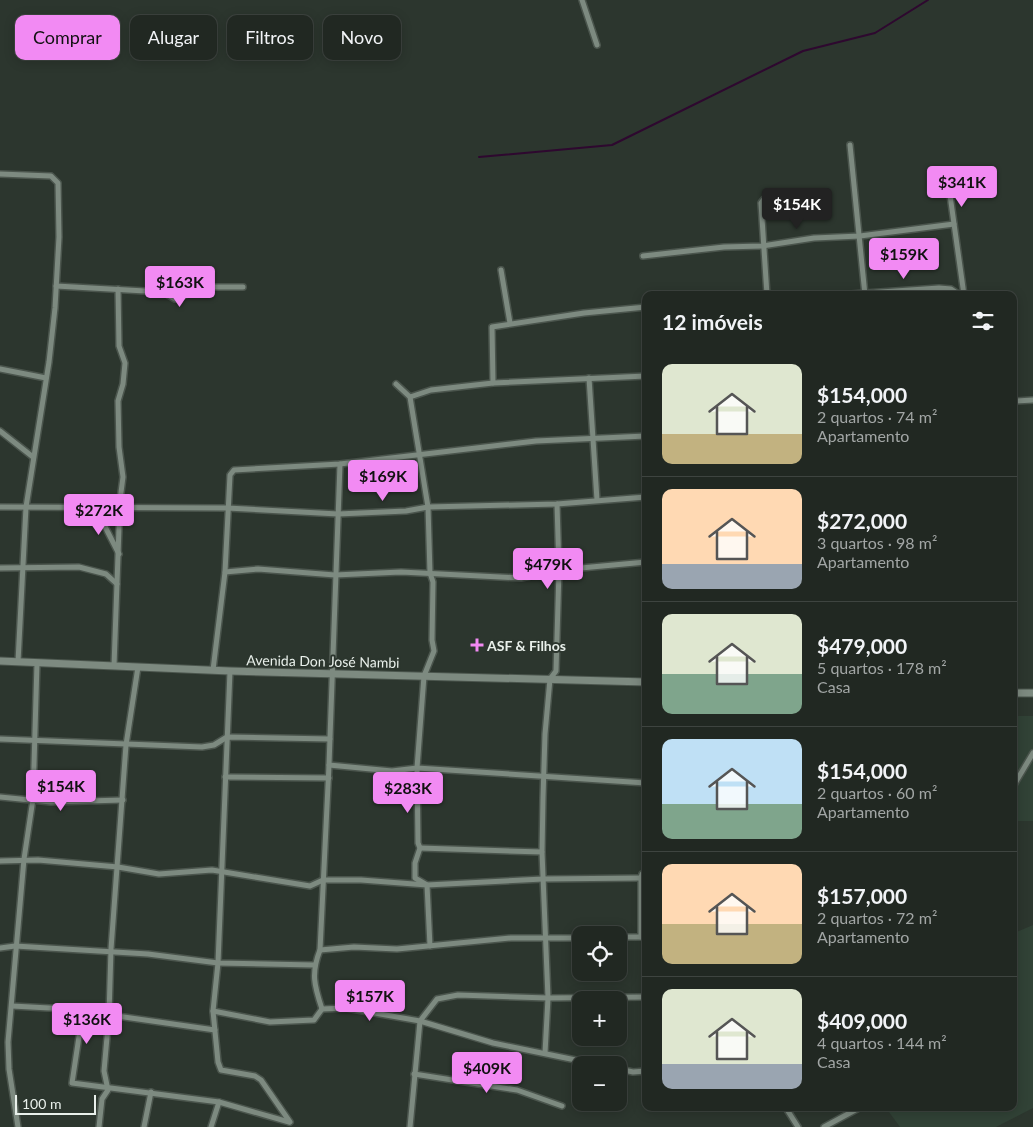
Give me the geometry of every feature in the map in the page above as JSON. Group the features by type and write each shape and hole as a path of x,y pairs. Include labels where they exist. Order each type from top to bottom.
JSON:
{"street":[{"path":"582,0 596,45"},
{"path":"850,146 865,291"},
{"path":"0,174 50,176 58,183 59,237 56,286 46,378 26,507 18,662"},
{"path":"950,195 962,291"},
{"path":"767,291 762,246 761,203 764,199 798,196"},
{"path":"642,256 724,247 762,246 814,238 860,236 954,224"},
{"path":"501,270 510,323"},
{"path":"56,286 163,292 175,299 205,287 243,287"},
{"path":"906,291 947,288 953,291"},
{"path":"114,666 123,477 119,447 118,400 123,384 125,363 119,346 118,289"},
{"path":"494,383 492,327 510,323 642,308"},
{"path":"0,369 46,378"},
{"path":"410,396 431,390 494,383 642,376"},
{"path":"588,378 597,500"},
{"path":"396,384 410,396 428,507 430,573 433,582 432,640 434,651 424,676 417,768 418,844 420,848 415,863 415,878 427,885"},
{"path":"1017,401 1033,400"},
{"path":"0,432 33,457"},
{"path":"213,670 225,572 230,475 236,469 340,464 536,442 642,436"},
{"path":"322,1008 314,986 314,965 320,950 329,778 340,464"},
{"path":"0,507 227,508 338,514 406,511 428,507 557,504 642,497"},
{"path":"545,1053 548,998 542,852 543,776 550,679 556,671 559,570 557,504"},
{"path":"96,508 119,555"},
{"path":"225,572 258,569 336,575 430,573 521,578 559,570 642,562"},
{"path":"0,568 75,567 106,574 117,584"},
{"path":"106,574 118,569"},
{"name":"Avenida Don José Nambi","path":"0,661 230,671 642,682"},
{"path":"18,1127 9,1069 15,946 24,859 33,800 37,663"},
{"path":"99,1127 100,1106 102,1099 108,1093 109,1087 104,1071 109,1015 111,952 126,745 138,667"},
{"path":"83,1010 71,1081 74,1083 219,1102 290,1122 261,1080 255,1076 224,1071 219,1068 213,1011 218,964 230,671"},
{"path":"1017,693 1033,693"},
{"path":"0,739 202,747 214,745 226,737 330,739"},
{"path":"1017,780 1033,753"},
{"path":"329,765 392,771 417,768 642,783"},
{"path":"225,776 329,778"},
{"path":"0,797 51,802 123,800"},
{"path":"420,848 542,852"},
{"path":"0,861 12,862 24,859 118,867 159,874 212,870 310,886 323,880 361,880 427,885 543,879 640,878"},
{"path":"212,870 223,861"},
{"path":"642,874 640,878 642,908"},
{"path":"427,885 430,946"},
{"path":"627,937 642,937"},
{"path":"320,950 354,947 397,948 430,946 511,938 572,938"},
{"path":"0,948 15,946 148,954 218,964 314,965"},
{"path":"410,1127 420,1021 437,999 445,996 642,998"},
{"path":"12,1006 83,1010 215,1030"},
{"path":"213,1011 270,1022 314,1020 322,1008"},
{"path":"322,1008 346,1008 420,1021 493,1043 572,1059"},
{"path":"627,1071 642,1071"},
{"path":"414,1074 517,1090 562,1106"},
{"path":"144,1127 150,1092"},
{"path":"211,1127 219,1102"},
{"path":"788,1111 798,1127"},
{"path":"824,1127 853,1111"}],"shaded area":[{"path":"1017,716 1033,716 1033,821 1017,821"},
{"path":"1033,925 1033,1108 996,1127 900,1127 888,1111 1017,1111 1017,932"}],"waterway":[{"path":"479,157 612,145 803,51 875,33 928,0"}],"place":[{"name":"ASF & Filhos","path":"477,645"}]}
